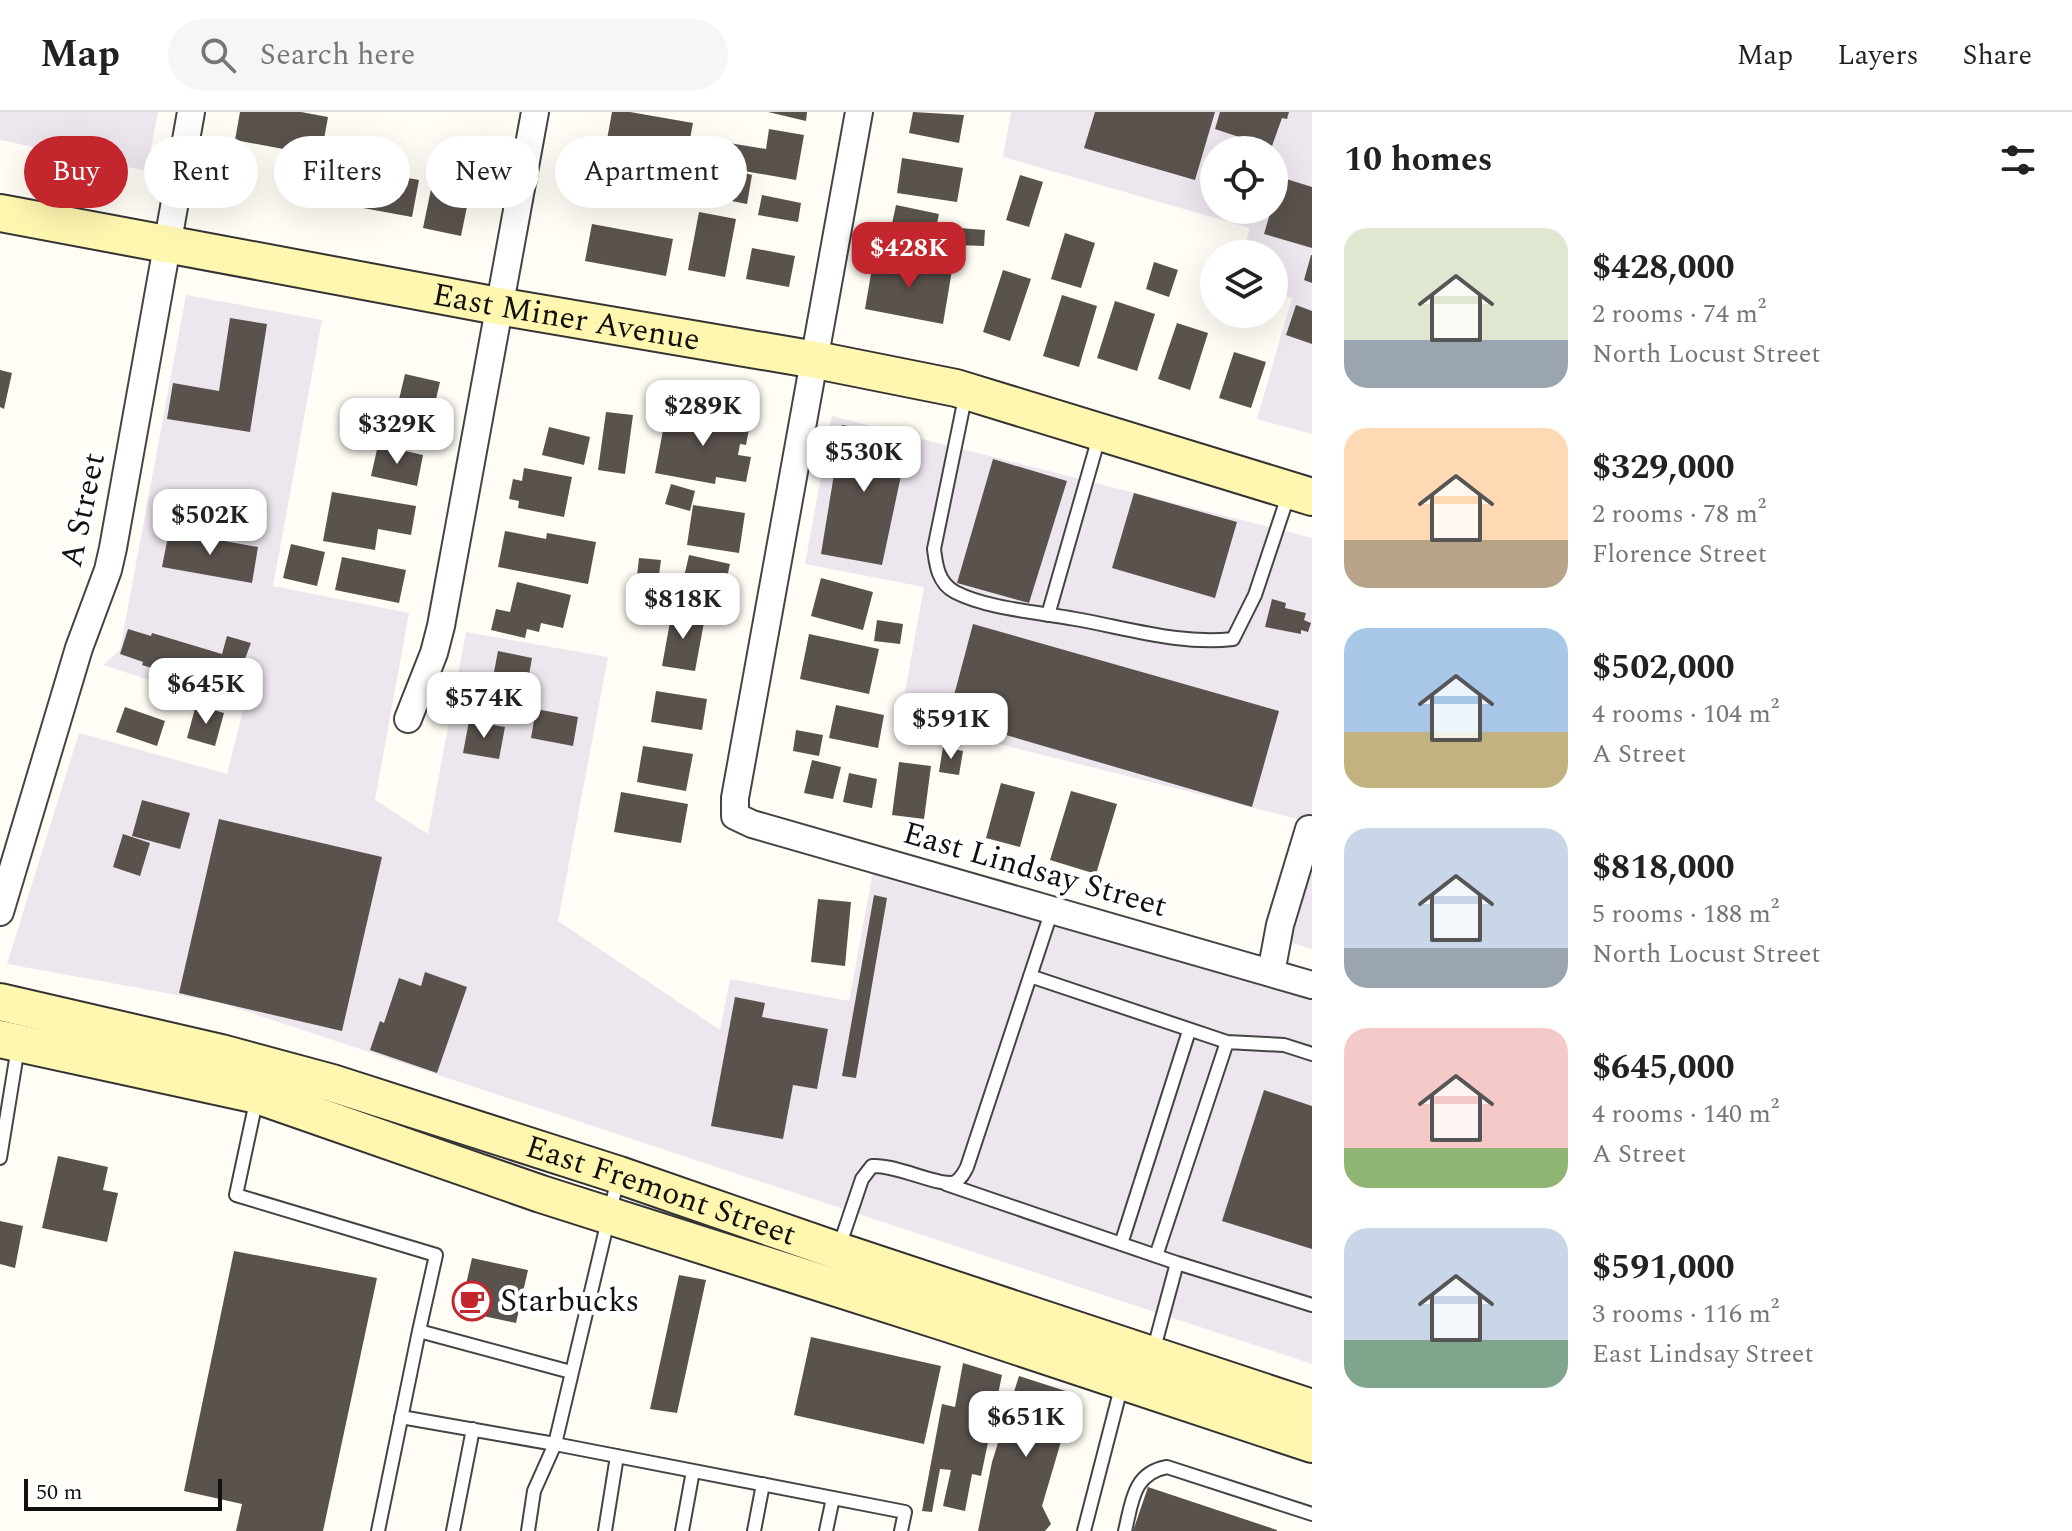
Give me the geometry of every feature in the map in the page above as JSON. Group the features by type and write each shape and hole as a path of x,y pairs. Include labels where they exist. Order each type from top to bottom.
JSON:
{"main road":[{"name":"East Miner Avenue","path":"0,213 498,306 816,360 967,392 1301,493"},
{"name":"East Fremont Street","path":"0,1002 260,1080 609,1216 1312,1444"},
{"name":"East Fremont Street","path":"9,1041 260,1080 332,1083 619,1175 1312,1408"}],"street":[{"name":"A Street","path":"0,912 79,648 108,570 191,112"},
{"path":"408,719 434,653 441,626 535,112"},
{"path":"816,360 859,112"},
{"name":"East Lindsay Street","path":"816,360 735,798 735,816 739,820 1312,985"},
{"path":"1271,973 1280,925 1309,829"}],"lane":[{"path":"967,392 934,549 937,569 944,583 954,591 1003,607 1172,637 1213,641 1233,639 1301,493"},
{"path":"1048,615 1100,432"},
{"path":"946,1184 958,1181 967,1167 1052,910"},
{"path":"1030,976 1227,1042 1284,1045 1312,1054"},
{"path":"1121,1244 1189,1031"},
{"path":"0,1155 9,1041"},
{"path":"1156,1256 1227,1042"},
{"path":"260,1080 236,1195 436,1255 378,1531"},
{"path":"838,1251 862,1179 872,1166 887,1165 1312,1305"},
{"path":"528,1531 534,1491 555,1444 619,1175"},
{"path":"1153,1356 1177,1263"},
{"path":"419,1331 571,1372"},
{"path":"1084,1531 1123,1381"},
{"path":"401,1417 905,1512 901,1531"},
{"path":"453,1531 473,1429"},
{"path":"605,1531 617,1456"},
{"path":"1125,1531 1136,1487 1151,1470 1167,1467 1312,1514"},
{"path":"682,1531 693,1471"},
{"path":"754,1531 763,1484"},
{"path":"826,1531 833,1498"}],"shaded area":[{"path":"0,112 158,112 154,136 144,136 144,170 128,167 128,136 24,136 24,145 0,140"},
{"path":"1011,112 1312,112 1312,434 1257,419 1283,328 1288,328 1292,298 1288,297 1288,240 1247,240 1250,228 1236,224 1288,224 1288,136 1200,136 1200,214 1003,157"},
{"path":"186,295 322,320 273,586 409,613 375,800 428,834 466,632 608,657 558,921 720,1030 730,979 849,1001 877,850 1312,981 1312,1364 221,1003 7,964 79,733 227,774 243,710 103,665 120,650"},
{"path":"832,416 1312,538 1312,949 1269,936 1302,820 900,719 924,587 805,564"}],"building":[{"path":"240,112 301,112 328,117 325,136 274,136 274,147 258,144 258,136 236,136"},
{"path":"612,112 630,112 693,123 691,136 608,136"},
{"path":"768,112 807,112 806,121"},
{"path":"913,112 964,115 959,143 909,133"},
{"path":"1095,112 1215,112 1208,136 1200,136 1200,163 1195,180 1084,148"},
{"path":"1220,112 1289,112 1287,119 1282,118 1276,136 1236,136 1215,129"},
{"path":"769,129 804,135 796,180 747,171 747,146 766,149"},
{"path":"902,158 963,168 957,202 897,193"},
{"path":"747,174 752,175 747,204"},
{"path":"1020,175 1043,182 1029,227 1006,220"},
{"path":"410,178 419,180 412,217 363,208 410,208"},
{"path":"1288,180 1312,187 1312,248 1264,234 1267,224 1288,224"},
{"path":"762,195 801,203 798,222 758,215"},
{"path":"896,205 939,214 930,256 887,247"},
{"path":"427,208 467,208 461,236 423,228"},
{"path":"699,212 736,219 725,277 688,270"},
{"path":"592,224 673,239 666,276 585,261"},
{"path":"959,228 985,230 984,246 958,245"},
{"path":"1065,233 1095,243 1081,288 1051,279"},
{"path":"752,248 795,256 789,287 746,279"},
{"path":"1312,255 1312,283 1304,280"},
{"path":"874,256 952,270 943,324 865,309"},
{"path":"1154,262 1178,270 1169,297 1146,289"},
{"path":"1003,270 1031,279 1010,341 983,332"},
{"path":"1062,295 1097,306 1079,367 1043,356"},
{"path":"1115,301 1155,314 1137,371 1097,358"},
{"path":"1296,305 1312,311 1312,344 1286,335"},
{"path":"230,318 267,324 250,432 167,419 173,383 219,391"},
{"path":"1177,323 1208,333 1190,390 1158,379"},
{"path":"1234,352 1266,362 1251,408 1219,398"},
{"path":"0,370 12,373 4,409 0,407"},
{"path":"405,374 440,382 432,416 397,408"},
{"path":"667,409 750,424 746,445 740,444 738,455 751,457 746,482 716,477 715,484 655,473"},
{"path":"606,412 633,415 625,474 598,470"},
{"path":"842,425 909,438 882,565 821,554"},
{"path":"549,427 590,437 584,465 542,455"},
{"path":"378,445 423,455 417,486 371,476"},
{"path":"993,459 1067,481 1029,603 957,583"},
{"path":"524,468 572,477 564,517 518,508 519,501 509,499 513,479 522,481"},
{"path":"671,484 695,491 690,511 665,504"},
{"path":"332,492 416,506 411,535 378,529 375,550 323,541"},
{"path":"1134,493 1237,522 1215,598 1112,568"},
{"path":"693,505 745,513 739,553 687,545"},
{"path":"169,531 258,547 252,583 162,567"},
{"path":"505,531 546,539 547,533 596,542 588,584 498,567"},
{"path":"291,544 325,552 317,586 283,578"},
{"path":"689,555 730,564 723,595 682,586"},
{"path":"342,557 406,570 399,603 335,590"},
{"path":"639,558 661,560 656,597 635,594"},
{"path":"821,578 873,592 863,630 811,616"},
{"path":"517,582 571,595 563,628 541,623 539,632 527,629 525,638 491,630 496,609 510,612"},
{"path":"1272,599 1286,603 1285,608 1306,613 1304,620 1311,623 1308,632 1301,630 1301,634 1265,627"},
{"path":"672,611 705,617 695,671 662,666"},
{"path":"877,620 903,624 900,644 874,641"},
{"path":"973,624 1279,711 1252,807 948,718"},
{"path":"128,629 222,654 227,636 251,643 230,698 196,687 198,682 142,665 143,662 120,654"},
{"path":"809,634 879,649 869,694 800,679"},
{"path":"498,651 532,658 524,704 489,698"},
{"path":"656,691 707,699 702,730 651,722"},
{"path":"196,705 224,713 215,746 187,738"},
{"path":"836,705 884,715 878,748 829,738"},
{"path":"125,707 165,721 157,746 116,732"},
{"path":"536,709 578,717 573,746 531,738"},
{"path":"469,721 505,727 499,759 463,753"},
{"path":"796,730 823,735 819,756 793,751"},
{"path":"643,746 693,754 686,791 637,782"},
{"path":"943,747 963,751 959,775 939,772"},
{"path":"812,760 841,767 833,799 804,793"},
{"path":"899,762 931,766 924,819 892,815"},
{"path":"849,773 877,779 872,808 843,802"},
{"path":"1001,783 1035,792 1020,847 986,838"},
{"path":"1071,791 1117,804 1096,874 1050,860"},
{"path":"621,792 688,804 681,843 614,832"},
{"path":"142,800 190,813 180,849 132,836"},
{"path":"219,819 382,857 342,1031 179,993"},
{"path":"123,834 150,843 140,876 113,867"},
{"path":"874,895 887,898 856,1078 842,1076"},
{"path":"818,899 851,902 845,966 811,962"},
{"path":"425,972 467,987 437,1073 370,1050 380,1021 384,1023 399,978 421,986"},
{"path":"735,997 765,1003 762,1017 828,1029 817,1089 793,1085 783,1139 711,1126"},
{"path":"1264,1090 1312,1106 1312,1249 1222,1221"},
{"path":"58,1156 108,1167 103,1190 118,1193 107,1242 42,1228"},
{"path":"0,1221 23,1226 15,1268 0,1264"},
{"path":"234,1251 377,1278 323,1531 236,1531 242,1504 184,1491"},
{"path":"472,1258 528,1270 516,1323 460,1311"},
{"path":"679,1275 706,1280 677,1413 650,1409"},
{"path":"811,1337 941,1366 924,1444 794,1415"},
{"path":"963,1363 1002,1375 981,1476 972,1474 965,1511 943,1506 951,1470 940,1469 932,1512 922,1511 942,1404 955,1407"},
{"path":"1019,1376 1075,1394 1042,1506 1051,1524 1045,1531 978,1531 992,1462"},
{"path":"1148,1487 1277,1530 1277,1531 1133,1531"}],"place":[{"name":"Starbucks","path":"472,1301"}]}
